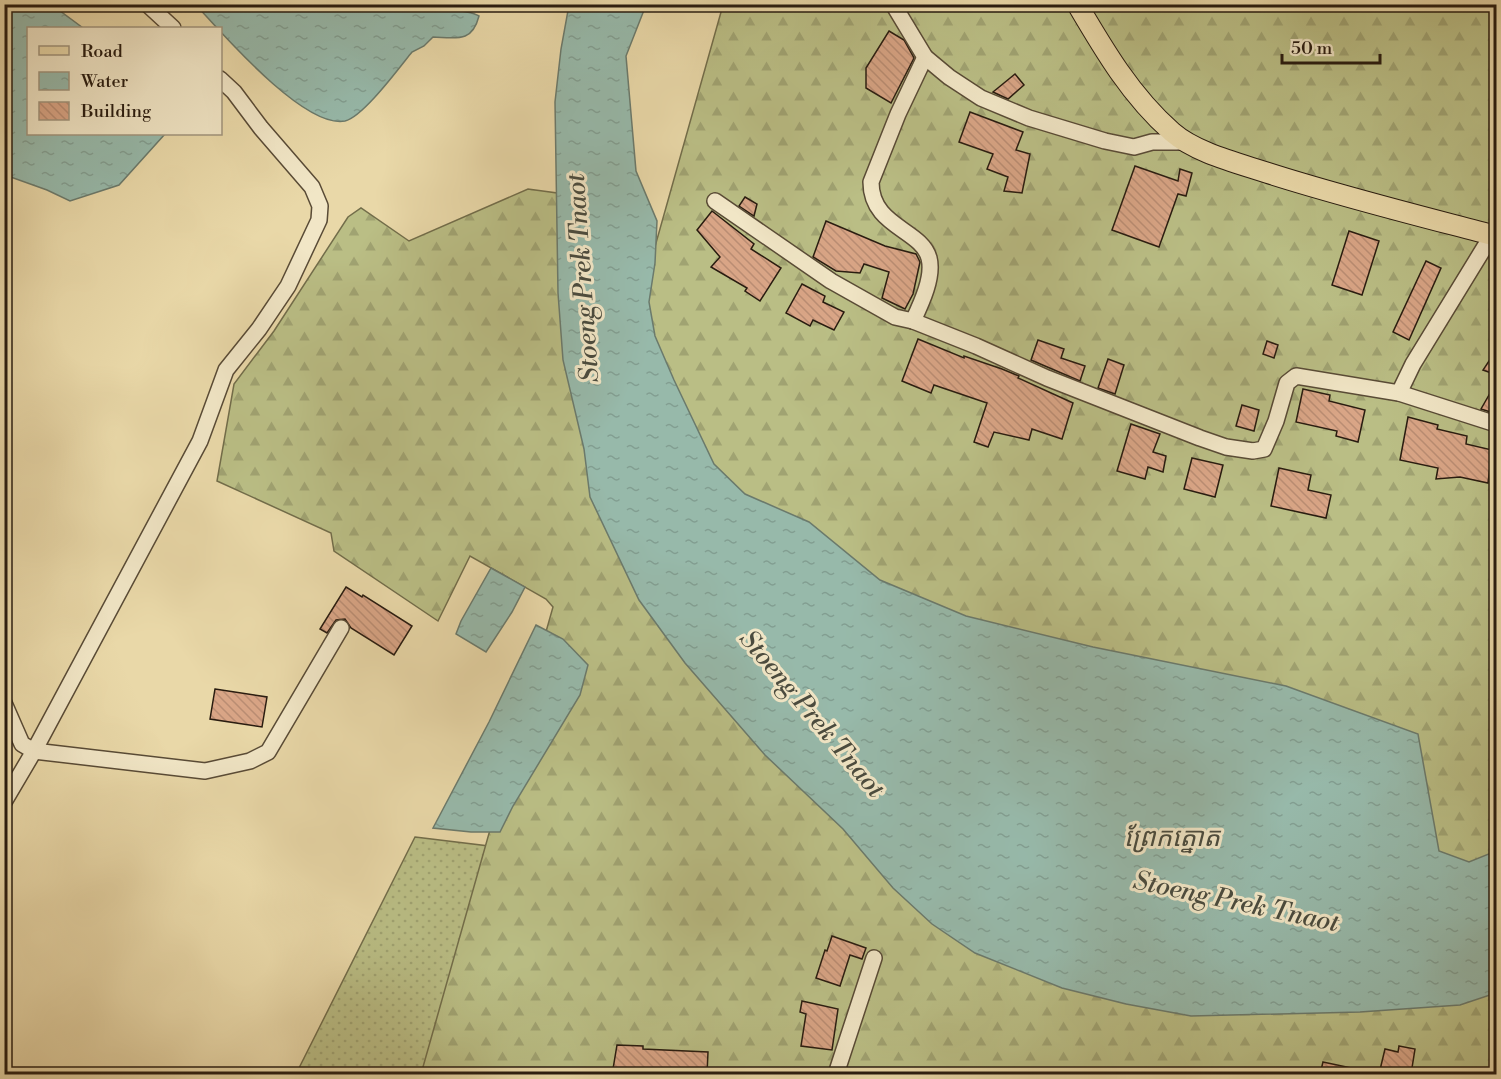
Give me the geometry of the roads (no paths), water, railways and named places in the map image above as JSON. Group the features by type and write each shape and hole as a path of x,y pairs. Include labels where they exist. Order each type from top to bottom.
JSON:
{"main road":[{"path":"1077,4 1110,60 1142,102 1173,133 1188,142 1225,159 1301,183 1495,235"}],"street":[{"path":"147,4 171,27"},
{"path":"893,4 925,57 949,78 981,98 1029,118 1105,141 1134,147 1152,142 1188,142"},
{"path":"913,321 926,286 929,258 923,247 882,212 874,202 871,182 898,114 925,57"},
{"path":"4,802 34,751 200,441 226,370 259,329 288,286 319,220 320,206 312,187 261,128 234,92 222,81"},
{"path":"715,201 831,281 896,317 913,321 1047,378 1226,447 1253,451 1264,449 1276,421 1287,383 1296,376 1399,393 1497,424"},
{"path":"1399,393 1413,364 1495,235"},
{"path":"5,704 22,744 34,751 205,771 250,761 268,752 342,628"},
{"path":"836,1074 874,958"}],"water":[{"path":"451,4 457,9 479,16 476,25 468,35 456,38 433,37 424,46 412,52 361,111 345,121 328,119 308,110 286,95 243,56 222,33 222,27 216,27 196,5"},
{"path":"4,5 52,5 82,27 27,27 27,135 164,135 119,185 70,201 5,175"},
{"name":"ព្រែកត្នោត","path":"569,5 646,5 626,56 636,171 657,221 655,263 649,302 655,336 714,464 745,494 809,522 880,580 966,616 1093,647 1286,686 1418,734 1439,851 1469,862 1496,851 1496,993 1460,1005 1360,1012 1191,1016 1126,1004 1062,988 975,953 932,924 893,888 843,829 765,755 685,663 639,600 590,497 584,449 563,360 558,293 555,102"},
{"path":"491,568 525,587 486,652 456,634"},
{"path":"536,625 563,639 588,665 580,695 513,806 500,832 433,828 489,722"}],"water label":[{"name":"Stoeng Prek Tnaot","path":"583,278"},
{"name":"Stoeng Prek Tnaot","path":"812,714"},
{"name":"Stoeng Prek Tnaot","path":"1236,902"}]}
